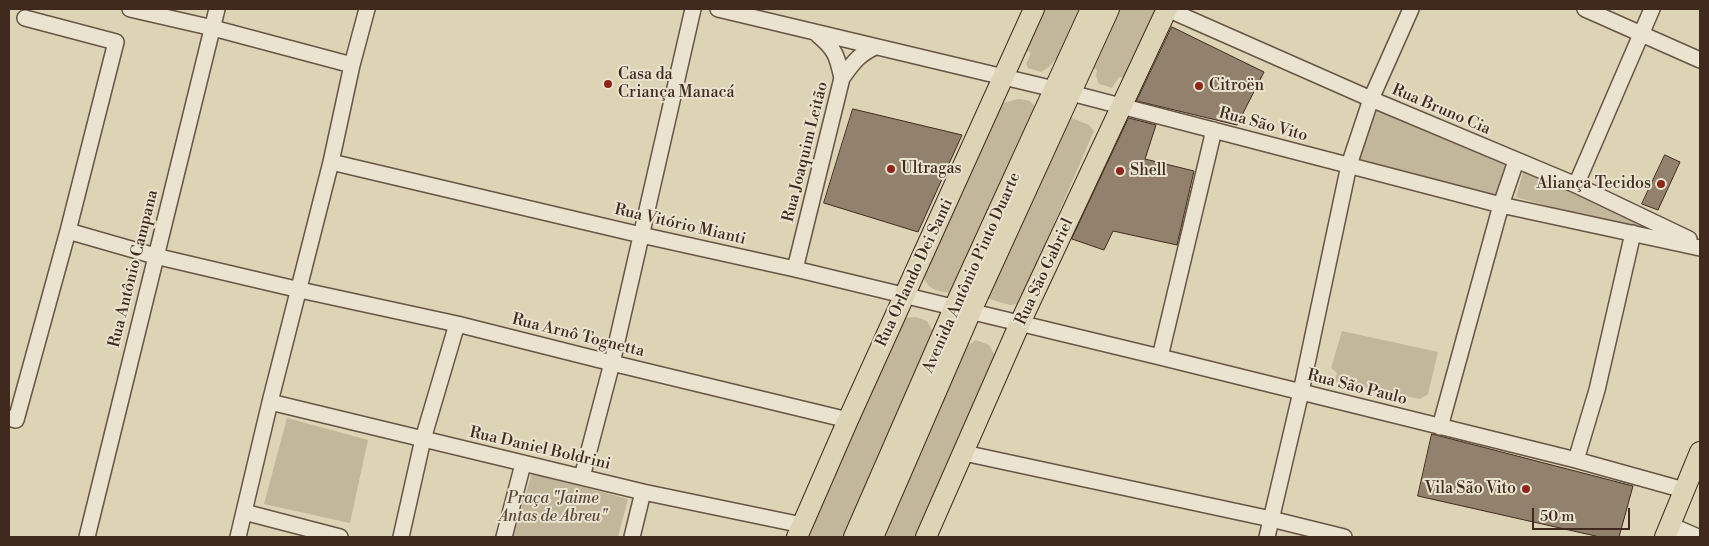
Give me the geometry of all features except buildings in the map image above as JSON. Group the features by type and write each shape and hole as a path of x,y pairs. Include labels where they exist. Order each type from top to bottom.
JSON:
{"main road":[{"name":"Rua Orlando Dei Santi","path":"799,531 1034,9"},
{"name":"Avenida Antônio Pinto Duarte","path":"1063,91 1091,9"},
{"name":"Avenida Antônio Pinto Duarte","path":"854,537 1063,91 1109,9"},
{"name":"Rua São Gabriel","path":"926,537 1020,323 1167,9"},
{"name":"Avenida Antônio Pinto Duarte","path":"873,537 962,310"},
{"path":"1667,531 1700,452"}],"street":[{"path":"130,9 213,28 352,65"},
{"name":"Rua Antônio Campana","path":"87,537 217,9"},
{"path":"238,537 270,402 300,290 352,65 367,9"},
{"path":"582,477 612,363 693,9"},
{"path":"718,9 816,33"},
{"name":"Rua Bruno Cia","path":"1167,9 1371,99 1576,186 1700,246"},
{"path":"1267,537 1301,392 1348,166 1371,99 1411,9"},
{"path":"1585,9 1700,60"},
{"path":"1576,186 1652,9"},
{"path":"9,418 16,420 68,231 116,42 25,18"},
{"name":"Rua São Vito","path":"816,33 1063,91 1501,204 1700,246"},
{"name":"Rua Joaquim Leitão","path":"795,269 842,78 838,59 831,45 816,33"},
{"path":"842,78 862,53 875,47"},
{"path":"1160,357 1214,130"},
{"path":"1440,427 1501,204 1516,161"},
{"name":"Rua Vitório Mianti","path":"331,162 1020,323"},
{"name":"Rua Arnô Tognetta","path":"68,231 155,256 457,324 848,420"},
{"path":"1576,460 1597,390 1633,233"},
{"name":"Rua São Paulo","path":"1020,323 1576,460 1684,490"},
{"path":"401,537 423,439 457,324"},
{"name":"Rua Daniel Boldrini","path":"270,402 799,531"},
{"path":"964,453 1271,519 1344,537"},
{"path":"504,537 523,464"},
{"path":"632,537 643,492"},
{"path":"244,512 340,537"},
{"path":"1667,531 1698,537"}],"green space":[{"path":"1045,9 1083,9 1060,60 1056,59 1041,72 1028,68 1026,64 1031,53 1026,50"},
{"path":"1119,9 1155,9 1124,78 1119,77 1112,88 1099,84 1096,76 1097,70 1093,68"},
{"path":"1018,99 1031,102 1035,109 952,293 935,290 923,277 1000,104"},
{"path":"1377,106 1507,161 1496,196 1357,159"},
{"path":"1070,117 1089,125 1094,131 1019,304 1010,305 986,298"},
{"path":"1524,169 1696,245 1636,231 1516,197"},
{"path":"916,317 927,321 934,333 844,537 806,537 904,318"},
{"path":"1342,331 1438,352 1428,394 1420,399 1334,381 1337,373 1331,368"},
{"path":"976,340 989,345 995,356 916,537 878,537 961,350"},
{"path":"287,418 368,440 350,523 264,504"},
{"name":"Praça \"Jaime Antas de Abreu\"","path":"532,473 628,499 618,537 513,537"}],"place":[{"name":"Casa da Criança Manacá","path":"608,84"},
{"name":"Citroën","path":"1199,86"},
{"name":"Ultragas","path":"891,169"},
{"name":"Shell","path":"1120,171"},
{"name":"Aliança Tecidos","path":"1661,184"},
{"name":"Vila São Vito","path":"1526,489"}]}
